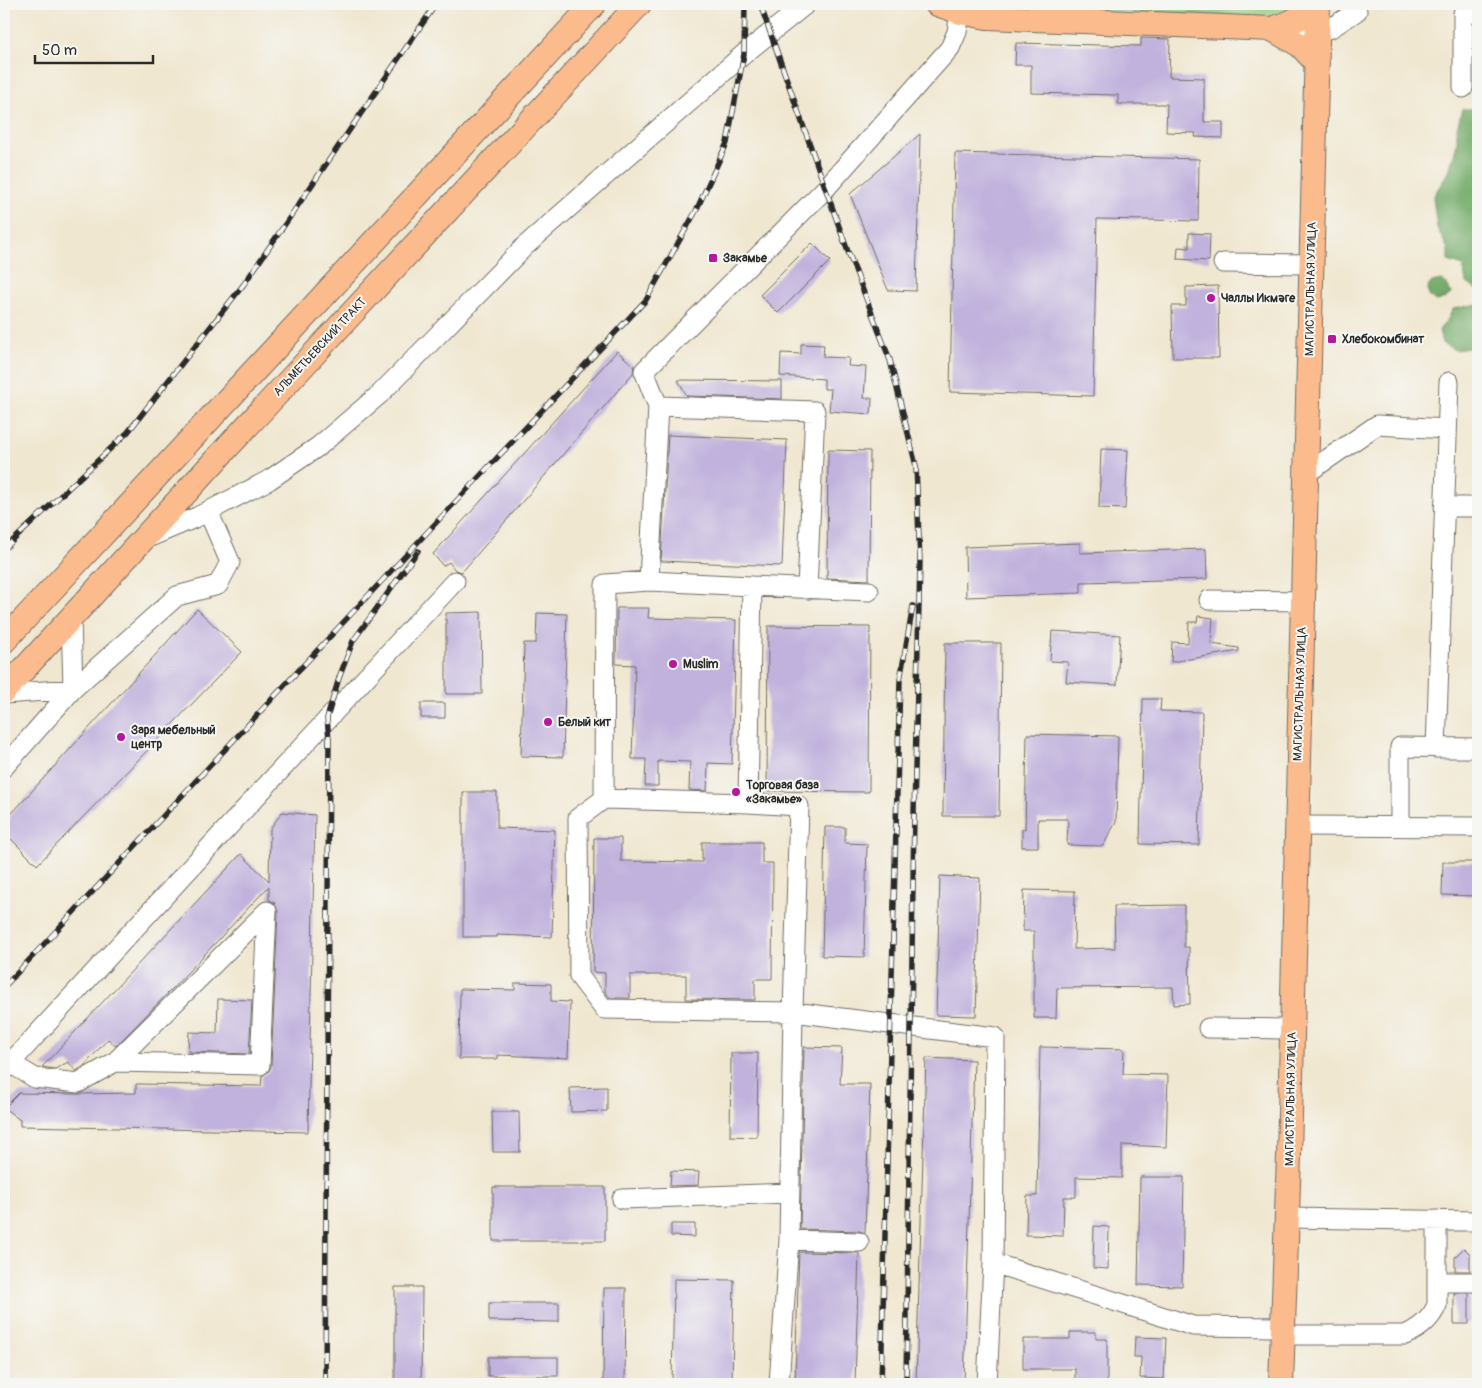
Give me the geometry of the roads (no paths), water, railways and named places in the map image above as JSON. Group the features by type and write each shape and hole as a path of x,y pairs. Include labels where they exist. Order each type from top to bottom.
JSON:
{"main road":[{"path":"4,641 594,4"},
{"name":"АЛЬМЕТЬЕВСКИЙ ТРАКТ","path":"4,693 222,452 639,4"},
{"path":"937,4 960,12 1010,18 1272,29 1294,22 1307,13 1314,4"},
{"name":"МАГИСТРАЛЬНАЯ УЛИЦА","path":"1281,1384 1287,1218 1318,4"},
{"path":"1272,29 1300,45 1317,64"}],"street":[{"path":"144,539 208,512 269,480 319,446 380,394 525,246 744,54 806,4"},
{"path":"1272,29 1318,32 1331,28 1360,7"},
{"path":"1317,64 1325,46 1334,34 1360,7"},
{"path":"648,581 658,406 644,371 826,188 950,48 957,32 960,12"},
{"path":"1463,88 1463,13 1478,13"},
{"path":"1223,263 1311,264"},
{"path":"1436,748 1449,382"},
{"path":"658,406 815,411 807,589"},
{"path":"1306,473 1377,425 1447,429"},
{"path":"1444,507 1478,508"},
{"path":"4,767 73,689 177,596 218,585 230,562 208,512"},
{"path":"115,1062 260,1065 267,911 115,1062 78,1083 34,1078 7,1066 454,581"},
{"path":"604,799 605,584 648,581 869,591"},
{"path":"748,803 752,586"},
{"path":"1209,600 1303,601"},
{"path":"71,618 73,689"},
{"path":"4,693 73,689"},
{"path":"1400,827 1400,747 1478,748"},
{"path":"779,1384 789,1240 793,1012 799,806 604,799 578,818 578,838 579,976 604,1009 793,1012 995,1037 993,1263 987,1384"},
{"path":"1297,826 1478,827"},
{"path":"1208,1028 1292,1029"},
{"path":"622,1199 789,1194"},
{"path":"1287,1218 1478,1221"},
{"path":"993,1263 1193,1326 1405,1336 1422,1325 1434,1311 1437,1304 1437,1220"},
{"path":"789,1240 858,1242"},
{"path":"1437,1282 1478,1282"}],"railway":[{"path":"4,549 128,432 244,284 436,4"},
{"path":"4,987 646,300 696,211 727,143 744,54 745,4"},
{"path":"760,4 847,249 890,360 916,466 920,562 914,813 906,1384"},
{"path":"325,1384 329,739 327,718 353,641 418,551"},
{"path":"881,1384 900,680 913,606"}],"place":[{"name":"Закамье","path":"713,258"},
{"name":"Чаллы Икмәге","path":"1211,298"},
{"name":"Хлебокомбинат","path":"1332,339"},
{"name":"Muslim","path":"673,664"},
{"name":"Белый кит","path":"548,722"},
{"name":"Заря мебельный центр","path":"121,737"},
{"name":"Торговая база «Закамье»","path":"736,792"}]}
